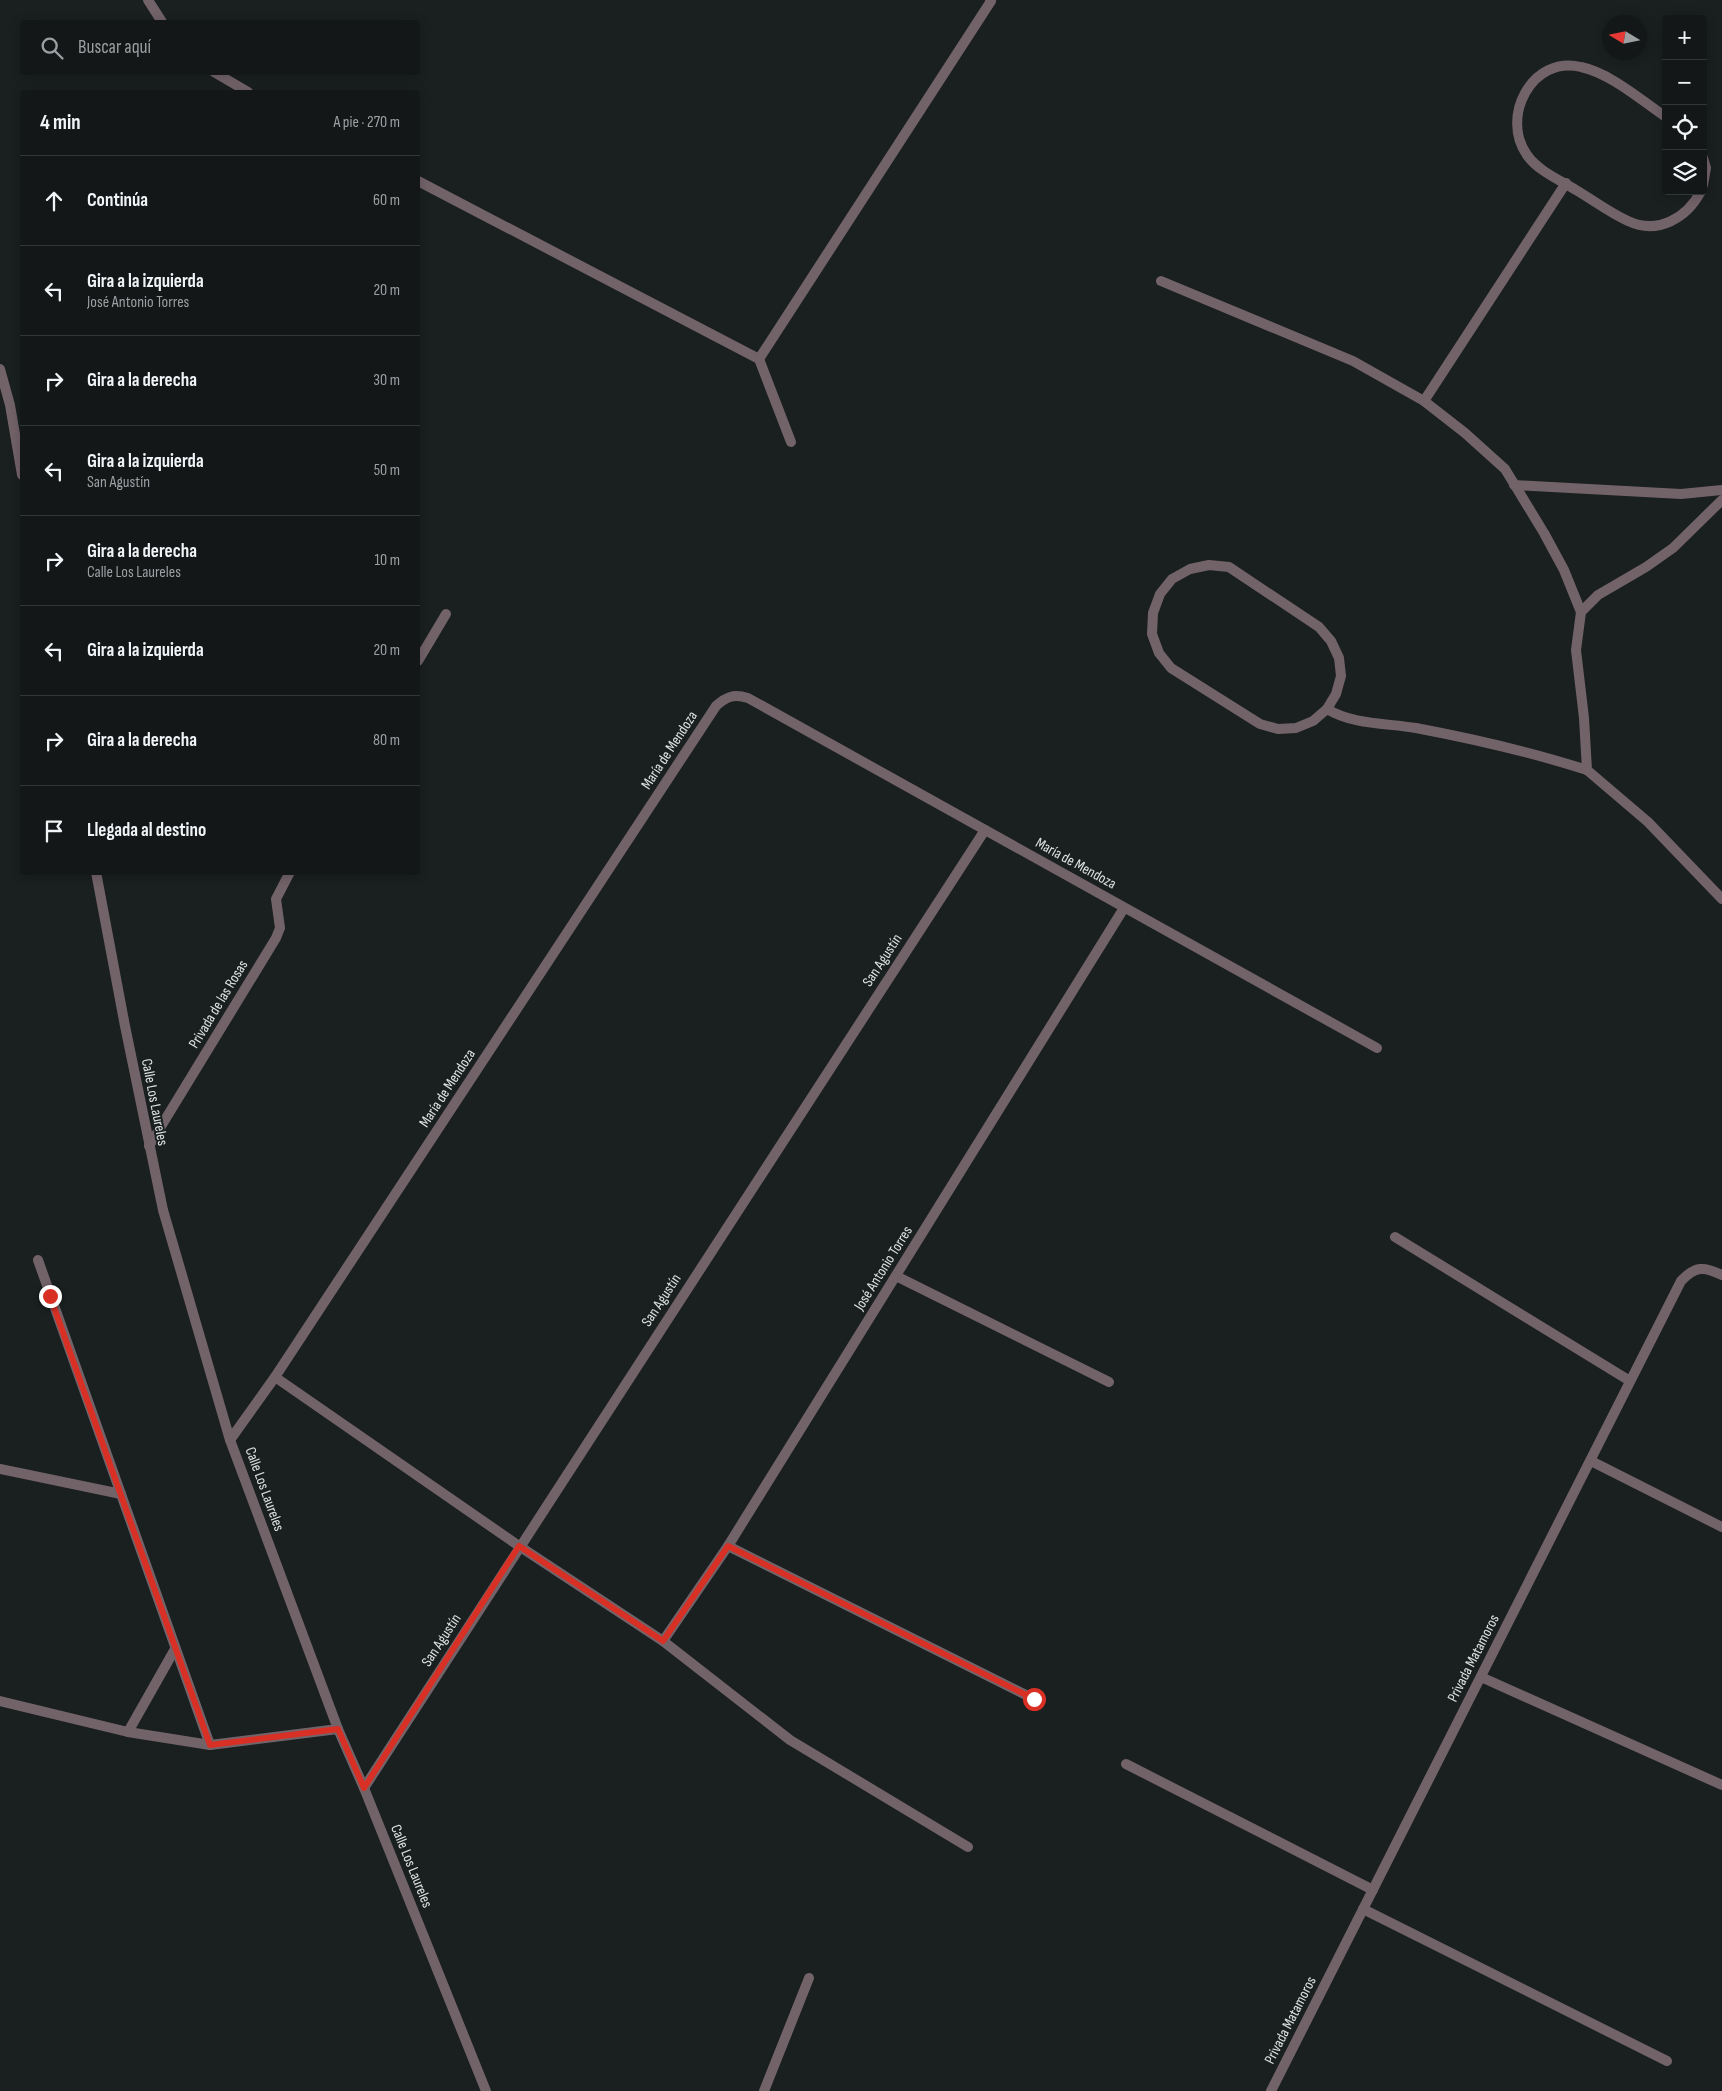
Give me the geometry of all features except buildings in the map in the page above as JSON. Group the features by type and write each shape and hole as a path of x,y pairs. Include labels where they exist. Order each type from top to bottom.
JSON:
{"street":[{"path":"148,0 161,20"},
{"path":"759,358 993,0"},
{"path":"1662,114 1597,71 1579,66 1560,66 1543,74 1529,86 1520,102 1516,120 1519,139 1527,156 1540,168 1630,222 1647,226 1665,224 1682,216 1695,203 1699,195"},
{"path":"219,75 245,90"},
{"path":"420,182 759,358 791,442"},
{"path":"1424,401 1566,183"},
{"path":"1161,281 1353,361 1424,401 1465,433 1505,469 1564,570 1580,612 1576,650 1584,718 1587,770"},
{"path":"0,369 10,405 20,463"},
{"path":"1514,485 1681,494 1722,490"},
{"path":"1580,612 1598,595 1673,548 1722,500"},
{"path":"1209,565 1228,568 1319,627 1331,641 1338,658 1341,676 1336,694 1328,708 1313,721 1296,728 1278,729 1260,724 1171,668 1159,653 1152,634 1153,613 1160,594 1172,579 1190,569 1209,565"},
{"path":"420,658 446,614"},
{"name":"María de Mendoza","path":"230,1440 275,1377 710,714 725,698 736,695 748,698 1377,1048"},
{"path":"1328,708 1339,716 1475,740 1537,754 1587,770 1648,822 1722,899"},
{"name":"San Agustín","path":"364,1788 519,1546 985,830"},
{"name":"Calle Los Laureles","path":"97,875 163,1210 230,1440 338,1729 364,1788 486,2091"},
{"name":"Privada de las Rosas","path":"149,1146 276,938 280,928 276,899 288,875"},
{"name":"José Antonio Torres","path":"663,1641 728,1546 1124,908"},
{"path":"1395,1237 1630,1381"},
{"path":"38,1260 210,1745"},
{"name":"Privada Matamoros","path":"1271,2091 1681,1281 1690,1272 1701,1268 1722,1275"},
{"path":"896,1276 1109,1382"},
{"path":"275,1377 519,1546 663,1641 790,1740 968,1848"},
{"path":"1591,1461 1722,1527"},
{"path":"0,1469 121,1494"},
{"path":"728,1546 1034,1699"},
{"path":"128,1732 175,1648"},
{"path":"1481,1677 1722,1785"},
{"path":"0,1701 128,1732 210,1745 338,1729"},
{"path":"1126,1764 1373,1890"},
{"path":"1363,1910 1667,2061"},
{"path":"764,2091 809,1978"}],"route":[{"path":"50,1296 210,1745 338,1729 364,1788 519,1546 663,1641 728,1546 1034,1699"}]}
